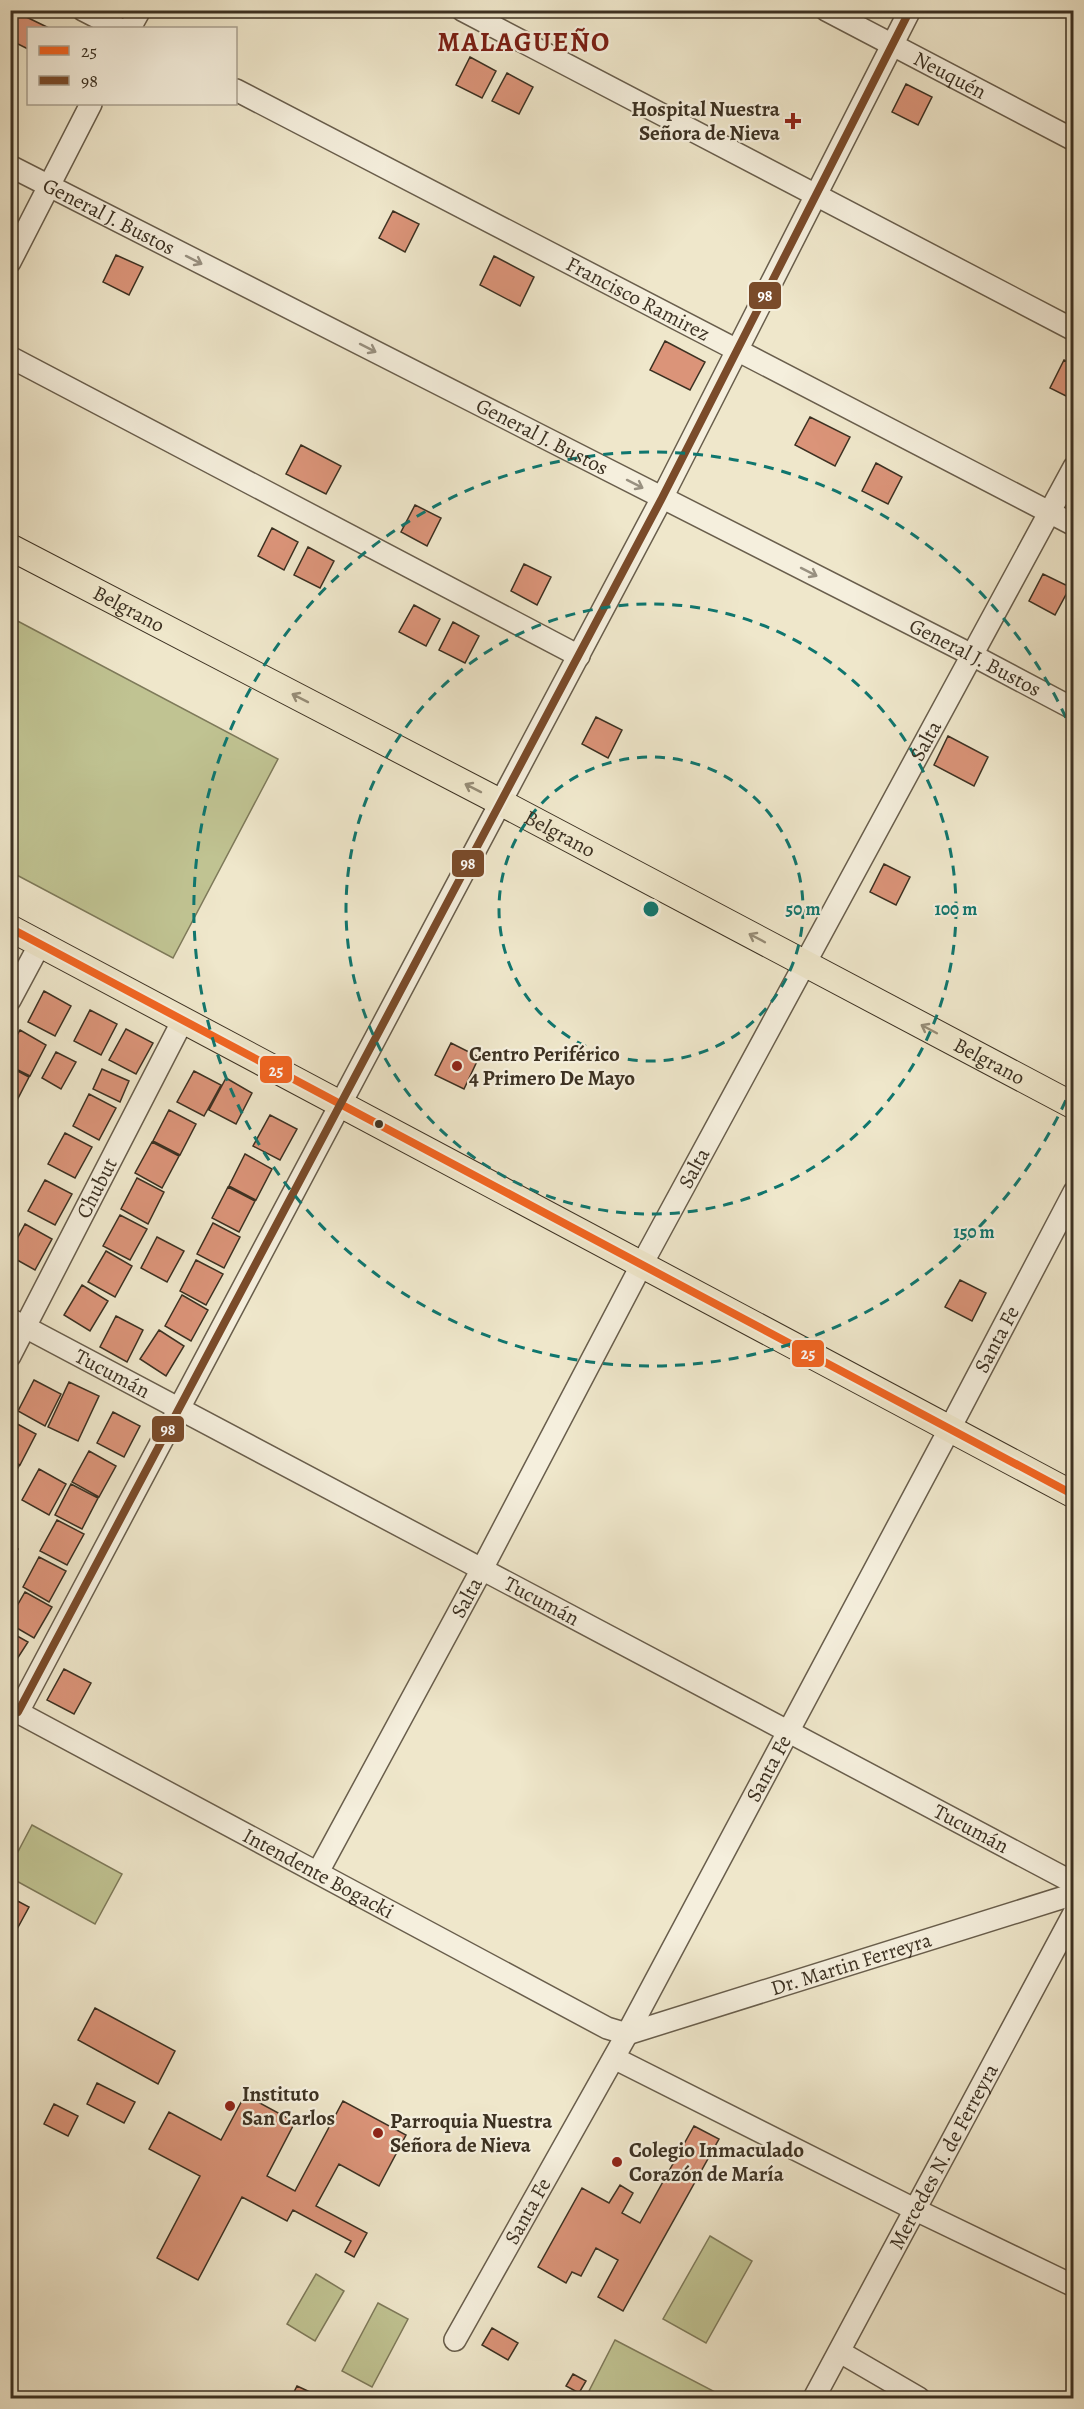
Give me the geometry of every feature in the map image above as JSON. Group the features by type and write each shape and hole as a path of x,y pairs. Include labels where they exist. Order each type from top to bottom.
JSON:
{"main road":[{"name":"Belgrano","path":"10,547 500,802 1074,1106"},
{"path":"10,927 1074,1495"}],"street":[{"path":"83,10 116,27"},
{"path":"131,27 140,10"},
{"path":"462,10 1074,330"},
{"name":"Neuquén","path":"826,10 1074,140"},
{"path":"14,1710 180,1409 579,656 662,498 910,10"},
{"name":"Francisco Ramirez","path":"237,91 1074,525"},
{"path":"10,262 90,105"},
{"name":"General J. Bustos","path":"10,166 1074,709"},
{"path":"10,357 579,656"},
{"name":"Salta","path":"318,1872 482,1569 642,1264 1074,467"},
{"path":"10,1000 41,942"},
{"name":"Chubut","path":"10,1356 18,1323 183,1020"},
{"name":"Santa Fe","path":"455,2340 627,2034 1074,1192"},
{"name":"Tucumán","path":"18,1323 1074,1883"},
{"name":"Intendente Bogacki","path":"14,1710 607,2028 627,2034"},
{"name":"Dr. Martin Ferreyra","path":"627,2034 1074,1894"},
{"name":"Mercedes N. de Ferreyra","path":"814,2398 1074,1912"},
{"path":"614,2058 916,2210 1074,2286"},
{"path":"840,2352 919,2398"}],"green space":[{"path":"10,617 278,759 173,958 11,872"},
{"path":"32,1825 122,1874 95,1924 11,1878 11,1865"},
{"path":"710,2236 752,2261 706,2343 663,2319"},
{"path":"316,2274 344,2291 315,2341 287,2324"},
{"path":"378,2303 408,2319 372,2387 342,2371"},
{"path":"615,2340 719,2394 717,2398 604,2398 589,2391"}],"building":[{"path":"16,12 47,27 27,27 27,48 10,40 10,22"},
{"path":"470,57 496,71 482,98 456,85"},
{"path":"507,73 533,87 519,114 492,101"},
{"path":"906,84 932,97 918,125 892,112"},
{"path":"10,105 17,108 10,121"},
{"path":"393,211 419,224 405,252 379,238"},
{"path":"116,255 143,267 129,295 103,282"},
{"path":"494,256 534,277 520,306 480,285"},
{"path":"665,341 705,362 690,390 650,370"},
{"path":"1064,360 1074,365 1074,400 1050,388"},
{"path":"810,417 850,437 835,466 795,445"},
{"path":"301,445 341,466 326,494 286,474"},
{"path":"876,463 902,477 888,504 862,491"},
{"path":"415,505 441,518 427,546 401,532"},
{"path":"272,528 298,542 284,570 258,556"},
{"path":"308,547 334,561 320,588 294,575"},
{"path":"524,564 551,577 537,605 511,591"},
{"path":"1043,574 1070,587 1055,615 1029,601"},
{"path":"414,605 440,619 426,646 399,632"},
{"path":"453,622 479,636 465,663 439,650"},
{"path":"596,717 622,730 608,758 582,744"},
{"path":"948,736 988,757 974,786 934,765"},
{"path":"884,864 910,877 896,905 870,892"},
{"path":"44,991 71,1006 55,1036 28,1022"},
{"path":"90,1010 117,1024 101,1055 74,1041"},
{"path":"126,1029 153,1043 136,1074 109,1060"},
{"path":"20,1030 46,1045 30,1076 10,1066 10,1048"},
{"name":"Centro Periférico 4 Primero De Mayo","path":"451,1043 479,1057 464,1089 435,1075"},
{"path":"56,1052 76,1062 61,1089 42,1078"},
{"path":"10,1067 29,1077 13,1108 10,1107"},
{"path":"102,1069 129,1081 120,1102 93,1089"},
{"path":"194,1071 221,1085 204,1116 177,1102"},
{"path":"226,1078 252,1093 236,1124 209,1110"},
{"path":"89,1094 116,1108 99,1140 73,1126"},
{"path":"169,1110 196,1124 180,1155 153,1141"},
{"path":"270,1115 297,1129 280,1160 253,1146"},
{"path":"65,1133 92,1147 75,1178 48,1164"},
{"path":"152,1142 179,1156 162,1188 135,1173"},
{"path":"245,1154 272,1169 256,1200 229,1186"},
{"path":"137,1178 164,1192 148,1224 121,1209"},
{"path":"45,1180 72,1194 55,1225 28,1211"},
{"path":"228,1187 255,1201 239,1232 212,1218"},
{"path":"120,1215 147,1229 130,1260 103,1246"},
{"path":"213,1223 240,1237 224,1268 197,1254"},
{"path":"25,1224 52,1239 35,1270 10,1256"},
{"path":"157,1237 184,1251 167,1282 141,1268"},
{"path":"106,1251 132,1266 115,1297 88,1282"},
{"path":"196,1260 223,1274 206,1305 180,1291"},
{"path":"960,1280 986,1293 972,1321 945,1307"},
{"path":"82,1285 108,1301 90,1331 64,1315"},
{"path":"182,1295 208,1310 191,1341 165,1326"},
{"path":"116,1316 143,1330 127,1362 100,1347"},
{"path":"159,1330 184,1346 166,1376 140,1359"},
{"path":"34,1380 61,1394 45,1426 18,1411"},
{"path":"69,1382 99,1396 78,1441 48,1427"},
{"path":"113,1412 140,1426 124,1457 97,1443"},
{"path":"10,1420 36,1434 20,1465 10,1460"},
{"path":"89,1451 116,1466 99,1497 72,1482"},
{"path":"10,1461 19,1466 10,1482"},
{"path":"39,1469 66,1484 49,1515 22,1500"},
{"path":"71,1484 98,1498 82,1529 55,1515"},
{"path":"57,1520 84,1534 67,1565 40,1551"},
{"path":"10,1545 18,1549 10,1563"},
{"path":"39,1557 66,1571 49,1602 23,1587"},
{"path":"25,1592 52,1607 34,1638 10,1624 10,1618"},
{"path":"10,1632 28,1642 10,1670"},
{"path":"64,1669 91,1683 74,1714 47,1700"},
{"path":"10,1897 29,1907 10,1942"},
{"path":"95,2008 175,2051 158,2084 78,2040"},
{"path":"97,2083 135,2102 124,2123 87,2104"},
{"path":"245,2095 295,2122 267,2176 295,2191 343,2101 406,2135 379,2186 339,2164 316,2206 367,2233 354,2257 345,2252 351,2241 293,2210 287,2221 242,2197 198,2280 157,2258 200,2176 149,2149 169,2112 221,2140"},
{"path":"54,2104 78,2116 68,2136 44,2124"},
{"path":"694,2126 719,2139 623,2311 598,2297 618,2260 596,2248 581,2276 572,2272 566,2283 538,2267 582,2188 609,2203 620,2185 633,2193 622,2213 640,2223"},
{"path":"492,2328 518,2343 508,2360 482,2345"},
{"path":"573,2374 586,2381 579,2393 566,2386"},
{"path":"297,2386 323,2398 291,2398"}],"transit line":[{"name":"98","path":"18,1712 662,498 910,10"},
{"name":"25","path":"10,928 1074,1495"}],"place":[{"name":"Hospital Nuestra Señora de Nieva","path":"793,121"},
{"name":"Centro Periférico 4 Primero De Mayo","path":"457,1066"},
{"name":"Instituto San Carlos","path":"230,2106"},
{"name":"Parroquia Nuestra Señora de Nieva","path":"378,2133"},
{"name":"Colegio Inmaculado Corazón de María","path":"617,2162"}],"district":[{"name":"MALAGUEÑO","path":"524,42"}]}
